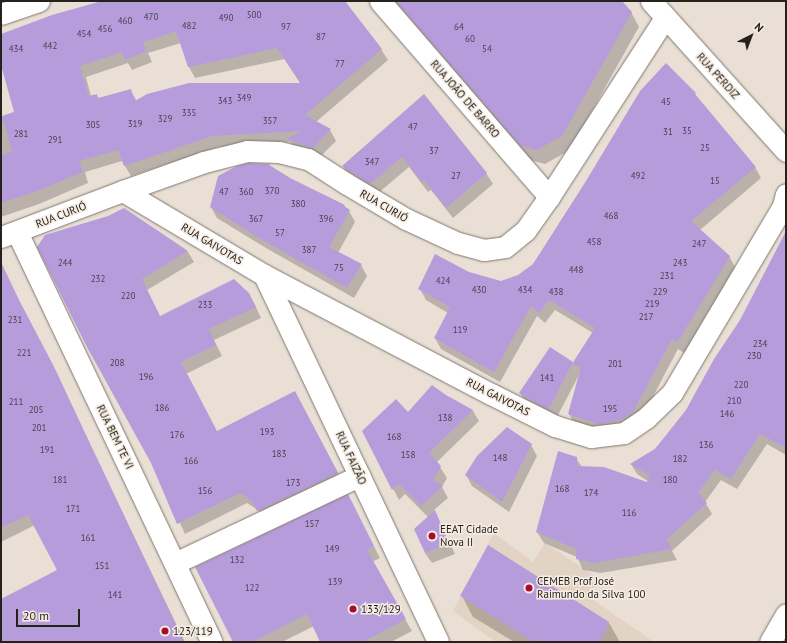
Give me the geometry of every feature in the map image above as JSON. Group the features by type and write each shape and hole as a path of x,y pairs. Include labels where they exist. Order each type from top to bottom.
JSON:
{"street":[{"path":"1,14 39,1"},
{"name":"RUA JOÃO DE BARRO","path":"380,1 549,197"},
{"name":"RUA PERDIZ","path":"651,1 786,151"},
{"name":"RUA CURIÓ","path":"9,235 123,191 218,159 247,152 279,152 308,159 406,220 458,243 484,250 505,247 525,231 549,197 665,18"},
{"name":"RUA GAIVOTAS","path":"123,191 264,275 490,394 556,426 592,437 624,433 646,418 672,393 783,206 786,194"},
{"name":"RUA BEM TE VI","path":"9,235 175,563 212,642"},
{"name":"RUA FAIZÃO","path":"264,275 438,642"},
{"path":"175,563 359,476"},
{"path":"770,642 786,614"}],"shaded area":[{"name":"CEMEB Prof José Raimundo da Silva 100","path":"494,533 533,562 545,543 599,579 589,597 654,642 496,642 453,611"}],"building":[{"path":"102,1 345,1 382,49 305,115 331,129 313,148 287,139 302,131 212,136 124,166 118,150 79,161 83,172 32,193 1,203 1,155 12,152 2,116 14,112 1,65 1,34 52,15","holes":["176,31 188,67 277,48 300,83 189,83 147,94 135,101 131,89 98,98 97,94 89,96 80,66 122,52 125,60 146,51 143,42"]},
{"path":"396,1 622,1 632,12 562,136 537,150 521,146"},
{"path":"666,63 696,93 695,94 756,167 691,221 730,256 677,343 672,339 633,412 622,420 598,424 568,414 581,367 572,364 595,328 549,300 539,313 531,306 494,372 434,338 450,307 418,289 435,254 469,272 501,281 518,275 533,264 586,181 640,91"},
{"path":"424,94 487,173 446,208 424,180 422,182 402,157 370,184 342,166"},
{"path":"248,163 270,164 269,165 292,179 345,205 344,206 350,210 329,247 362,264 347,288 259,238 210,207 218,176 237,166"},
{"path":"124,208 188,251 142,279 160,316 234,279 249,293 256,307 209,329 216,345 181,362 217,431 295,391 338,473 257,511 251,500 240,493 177,524 151,463 87,347 37,247 45,235 108,216"},
{"path":"786,231 786,448 760,434 731,479 715,470 698,493 707,503 667,539 672,549 594,563 576,559 576,549 536,532 558,451 577,457 577,466 604,467 647,482 650,476 630,464 655,449 686,410 714,359 740,320"},
{"path":"1,262 52,363 184,642 1,642 1,599 57,570 28,515 1,528"},
{"path":"550,347 573,362 550,407 549,406 547,409 519,393"},
{"path":"432,385 446,395 473,410 429,453 441,466 433,480 443,486 421,506 399,484 392,490 362,431 396,399 408,412"},
{"path":"507,427 532,444 502,502 465,475 477,456"},
{"path":"348,494 374,546 367,550 406,619 363,642 320,642 307,614 252,642 233,642 195,567"},
{"name":"EEAT Cidade Nova II","path":"435,510 449,543 425,553 414,529"},
{"path":"488,545 609,622 600,642 534,642 460,596"}],"place":[{"name":"EEAT Cidade Nova II","path":"432,536"},
{"name":"CEMEB Prof José Raimundo da Silva 100","path":"529,588"},
{"name":"133/129","path":"353,609"},
{"name":"123/119","path":"165,631"}]}
